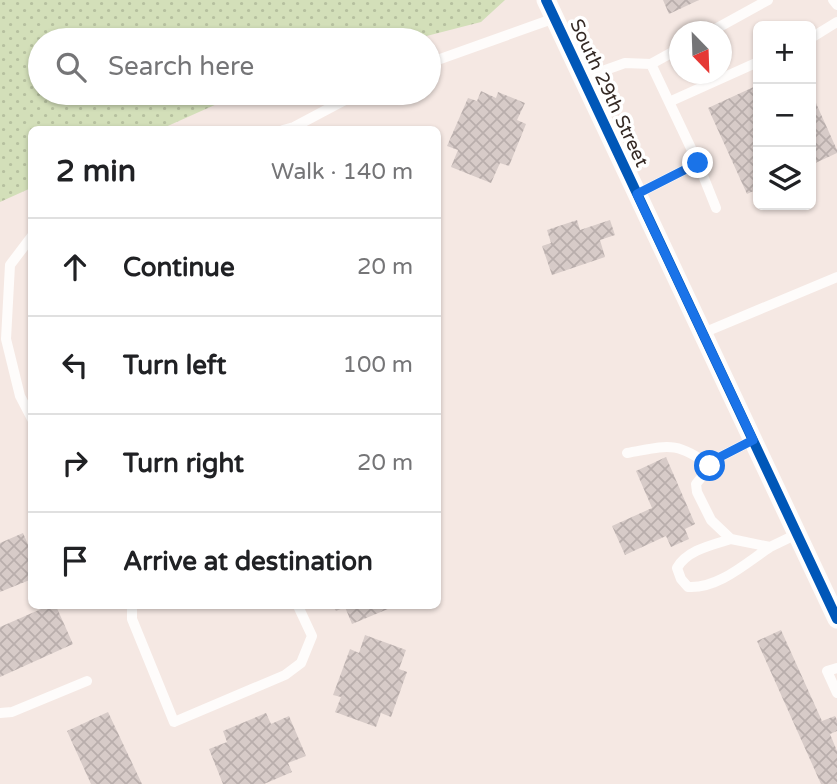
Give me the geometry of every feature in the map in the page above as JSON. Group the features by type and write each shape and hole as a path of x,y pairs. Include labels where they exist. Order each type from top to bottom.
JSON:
{"street":[{"name":"South 29th Street","path":"550,9 837,618"}],"lane":[{"path":"730,21 768,0"},
{"path":"833,0 837,5"},
{"path":"441,58 550,9"},
{"path":"816,35 837,22"},
{"path":"583,78 625,63 650,64 669,54"},
{"path":"650,64 698,163 716,208"},
{"path":"669,102 753,64"},
{"path":"296,126 335,105"},
{"path":"637,194 698,163"},
{"path":"28,241 9,265 6,339 20,396 28,411"},
{"path":"703,333 837,277"},
{"path":"731,539 711,520 697,492 696,484 716,459 753,440"},
{"path":"627,453 667,446 689,450 710,466"},
{"path":"770,547 731,539 705,547 682,559 677,568 688,587 701,588 797,534"},
{"path":"132,609 132,619 174,722 285,675 301,663 312,636 299,609"},
{"path":"837,667 827,671 837,693"},
{"path":"0,713 12,712 87,681"}],"green space":[{"path":"0,0 505,0 481,22 441,32 441,28 28,28 28,105 215,105 168,126 28,126 28,189 0,202"}],"building":[{"path":"663,0 699,0 669,14"},
{"path":"753,87 753,191 747,194 708,108"},
{"path":"481,91 496,98 498,92 525,103 517,120 526,124 509,166 500,163 491,183 451,167 458,150 447,146 468,98 477,101"},
{"path":"816,103 837,150 837,153 816,163"},
{"path":"577,220 580,230 610,220 615,235 600,240 605,257 552,275 542,246 551,243 547,230"},
{"path":"666,457 695,524 685,529 689,539 671,547 666,536 625,555 612,526 652,508 636,471"},
{"path":"23,533 28,545 28,581 0,592 0,543"},
{"path":"41,609 57,609 73,644 0,677 0,627"},
{"path":"346,609 388,609 352,624"},
{"path":"781,630 822,721 835,716 837,720 837,731 830,734 837,751 837,784 821,784 757,641"},
{"path":"365,635 406,650 399,669 407,672 391,717 381,713 376,727 335,712 341,697 333,695 350,649 359,653"},
{"path":"108,712 142,784 91,784 67,731"},
{"path":"266,713 271,724 289,716 306,756 288,763 292,772 264,784 223,784 209,749 227,742 223,731"}],"cycle path":[{"path":"546,0 837,619"}],"route":[{"path":"698,163 637,194 753,440 716,459 710,466"}]}
